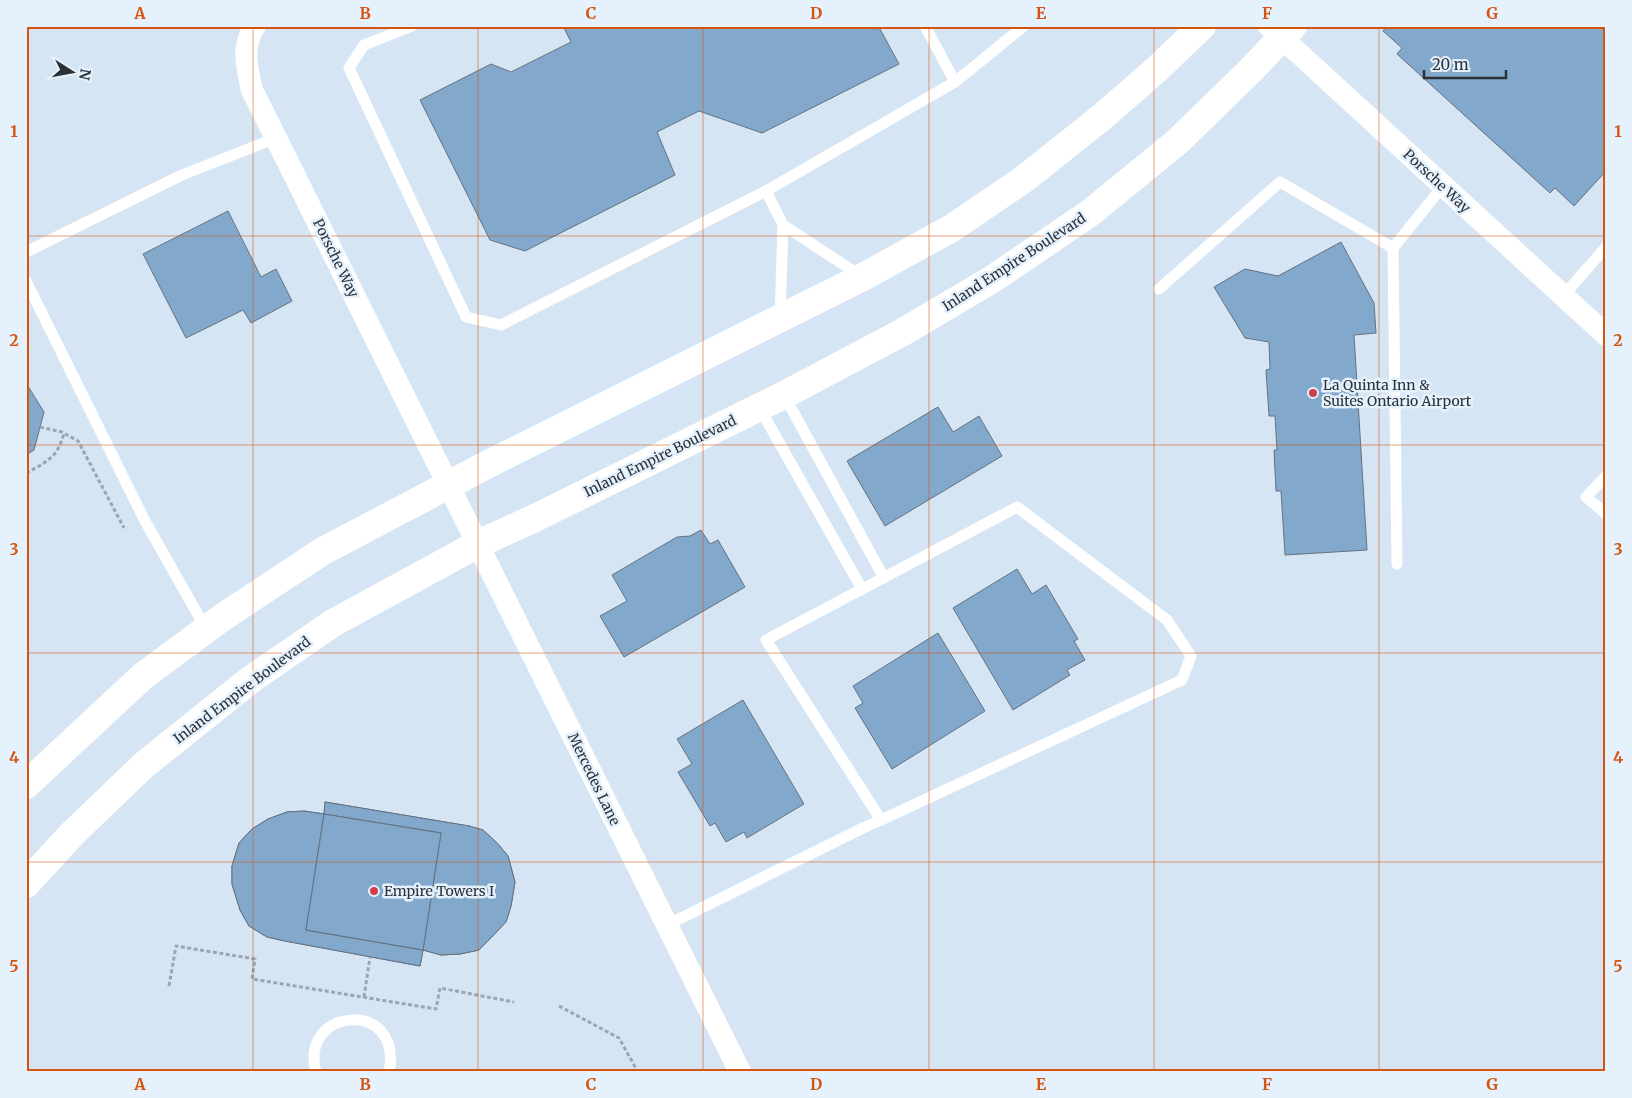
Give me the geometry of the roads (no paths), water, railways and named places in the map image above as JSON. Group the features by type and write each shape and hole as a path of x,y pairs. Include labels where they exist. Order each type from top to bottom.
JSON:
{"main road":[{"path":"26,785 143,676 223,617 323,551 494,461 863,277 952,228 1024,179 1102,117 1157,69 1202,26"},
{"name":"Inland Empire Boulevard","path":"26,884 72,834 144,765 250,680 333,623 478,544 544,514 784,395 903,332 991,280 1090,213 1177,142 1281,30"}],"street":[{"name":"Porsche Way","path":"255,26 251,32 245,61 252,90 449,485"},
{"name":"Porsche Way","path":"1281,30 1443,186 1606,335"},
{"name":"Mercedes Lane","path":"449,485 740,1072"}],"lane":[{"path":"412,26 364,45 350,68 466,317 501,325 766,191 955,82 1024,26"},
{"path":"925,26 955,82"},
{"path":"26,252 182,175 276,138"},
{"path":"1159,289 1280,182 1393,248"},
{"path":"1397,564 1393,248 1443,186"},
{"path":"766,191 782,225 780,319"},
{"path":"782,225 863,277"},
{"path":"1563,296 1606,247"},
{"path":"26,281 145,521 206,629"},
{"path":"784,395 884,578"},
{"path":"759,407 862,589"},
{"path":"1606,476 1586,497 1606,514"},
{"path":"666,925 881,820 1182,680 1191,656 1168,620 1016,507 766,640 881,820"},
{"path":"316,1072 314,1051 318,1039 336,1023 348,1019 373,1024 383,1033 390,1045 392,1059 389,1072"}],"place":[{"name":"La Quinta Inn & Suites Ontario Airport","path":"1313,393"},
{"name":"Empire Towers I","path":"374,891"}]}
